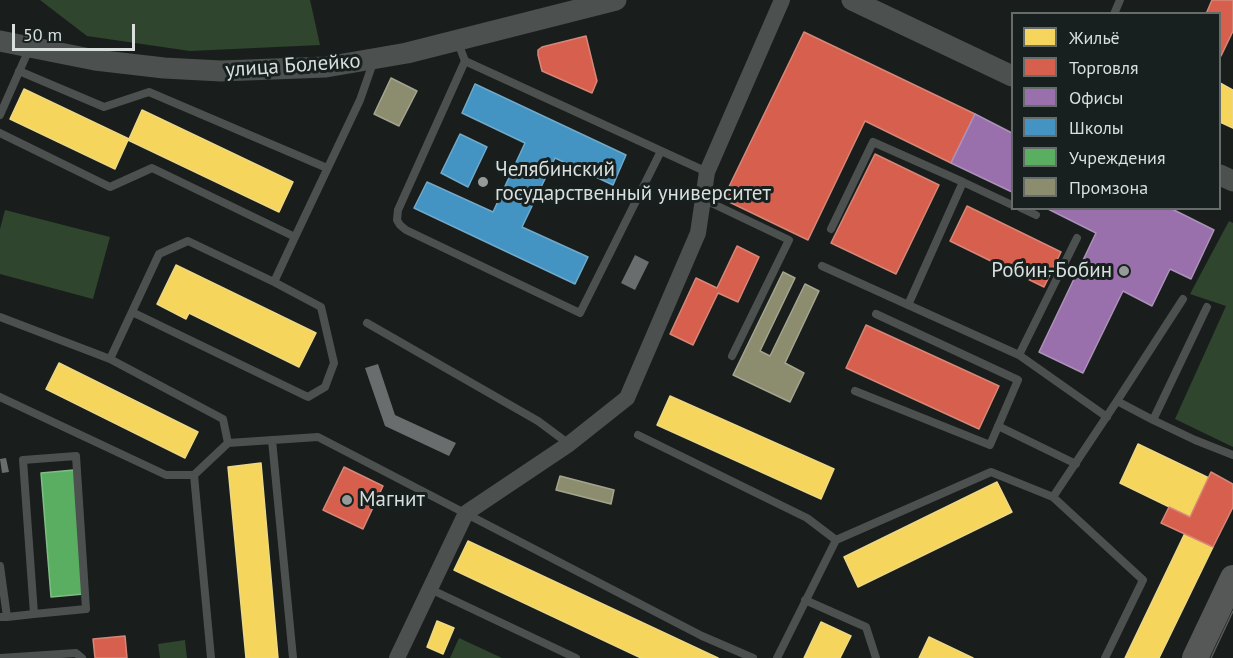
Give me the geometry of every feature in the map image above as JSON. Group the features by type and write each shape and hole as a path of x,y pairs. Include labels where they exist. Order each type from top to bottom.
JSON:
{"main road":[{"path":"1196,658 1233,578"}],"street":[{"name":"улица Болейко","path":"0,41 95,60 164,68 221,71 326,68 374,60 457,40 578,4 616,0"},
{"path":"397,658 466,513 569,444 627,398 698,233 707,172 782,0"},
{"path":"852,0 1011,76"}],"lane":[{"path":"457,40 465,61 707,172"},
{"path":"0,115 30,47"},
{"path":"274,282 360,100 374,60"},
{"path":"465,61 398,210 397,220 406,230 580,313 661,151"},
{"path":"19,71 104,107 149,92 327,168"},
{"path":"0,133 110,187 152,168 295,237"},
{"path":"831,229 873,142 1011,205"},
{"path":"908,305 963,182"},
{"path":"703,199 789,240 732,356"},
{"path":"1025,210 1036,215"},
{"path":"1019,355 1077,238"},
{"path":"110,359 159,254 188,241 321,307 334,363 325,387 308,397 132,312"},
{"path":"822,266 1019,355 1107,417"},
{"path":"1053,497 1183,298"},
{"path":"1153,420 1207,307"},
{"path":"855,391 990,445 1018,380 876,314"},
{"path":"0,317 110,359 223,419 228,443"},
{"path":"367,323 538,421 569,444"},
{"path":"0,397 166,475 194,475 228,443 318,437 702,636 753,658"},
{"path":"1117,401 1195,440 1233,455"},
{"path":"998,426 1076,464"},
{"path":"638,435 807,518 836,540"},
{"path":"272,440 293,658"},
{"path":"0,566 3,617 86,609 76,456 23,460 34,614"},
{"path":"777,658 836,540 991,472 1053,497 1143,579 1105,658"},
{"path":"194,475 211,658"},
{"path":"430,589 576,658"},
{"path":"805,600 866,627 875,657"},
{"path":"0,658 76,653 82,658"}],"green space":[{"path":"40,0 310,0 320,45 190,51 87,36"},
{"path":"5,210 110,237 93,299 0,274 0,229"},
{"path":"1229,221 1233,223 1233,447 1175,419 1226,306 1190,294"},
{"path":"459,638 502,658 450,658"},
{"path":"185,640 187,658 160,658 158,644"}],"building: Жильё":[{"path":"1221,84 1233,90 1233,128 1221,122"},
{"path":"24,89 129,139 142,110 293,182 279,212 128,140 115,169 10,119"},
{"path":"176,265 316,333 299,367 189,313 186,319 157,304"},
{"path":"59,363 198,432 185,458 46,389"},
{"path":"670,396 834,469 821,499 657,425"},
{"path":"1138,444 1209,478 1190,517 1120,483"},
{"path":"261,463 278,658 246,658 228,467"},
{"path":"997,482 1012,512 858,587 844,557"},
{"path":"1185,533 1213,547 1159,658 1125,658"},
{"path":"468,541 718,658 641,658 454,570"},
{"path":"437,621 454,628 443,654 427,647"},
{"path":"821,622 851,636 840,658 804,658"},
{"path":"929,637 973,658 919,658"}],"building: Торговля":[{"path":"1212,0 1233,0 1233,31 1221,56 1221,12 1207,12"},
{"path":"804,32 975,114 951,163 865,121 808,240 723,199"},
{"path":"586,36 597,81 592,93 542,71 538,55 538,50 542,47"},
{"path":"875,154 939,185 896,274 831,243"},
{"path":"967,206 1061,252 1044,287 950,241"},
{"path":"737,246 759,257 738,302 718,293 693,345 670,334 696,278 717,288"},
{"path":"866,325 999,386 979,429 846,368"},
{"path":"344,467 383,486 363,529 323,510"},
{"path":"1211,472 1233,484 1233,507 1213,547 1161,523 1169,507 1190,517"},
{"path":"125,636 127,658 95,658 93,639"}],"building: Офисы":[{"path":"975,114 1011,132 1011,192 951,163"},
{"path":"1050,210 1174,210 1214,230 1191,279 1170,269 1152,306 1123,291 1083,373 1039,352 1096,233"}],"building: Школы":[{"path":"475,84 626,155 613,185 555,158 522,227 588,257 575,284 414,208 427,182 493,212 525,143 462,113"},
{"path":"460,134 487,147 468,187 441,173"}],"building: Учреждения":[{"path":"74,470 84,594 51,597 41,473"}],"building: Промзона":[{"path":"391,78 417,91 399,126 374,114"},
{"path":"783,272 795,278 760,351 770,356 805,284 819,291 785,363 804,373 790,402 733,375"},
{"path":"560,476 614,490 611,504 556,490"}],"building: Прочее":[{"path":"635,255 649,262 635,290 621,283"},
{"path":"378,364 395,415 456,443 449,456 385,426 365,368"},
{"path":"6,458 9,472 2,473 0,459"}],"tram line":[{"path":"1211,658 1233,611"}],"place":[{"name":"Челябинский государственный университет","path":"483,182"},
{"name":"Робин-Бобин","path":"1124,271"},
{"name":"Магнит","path":"347,500"}]}
